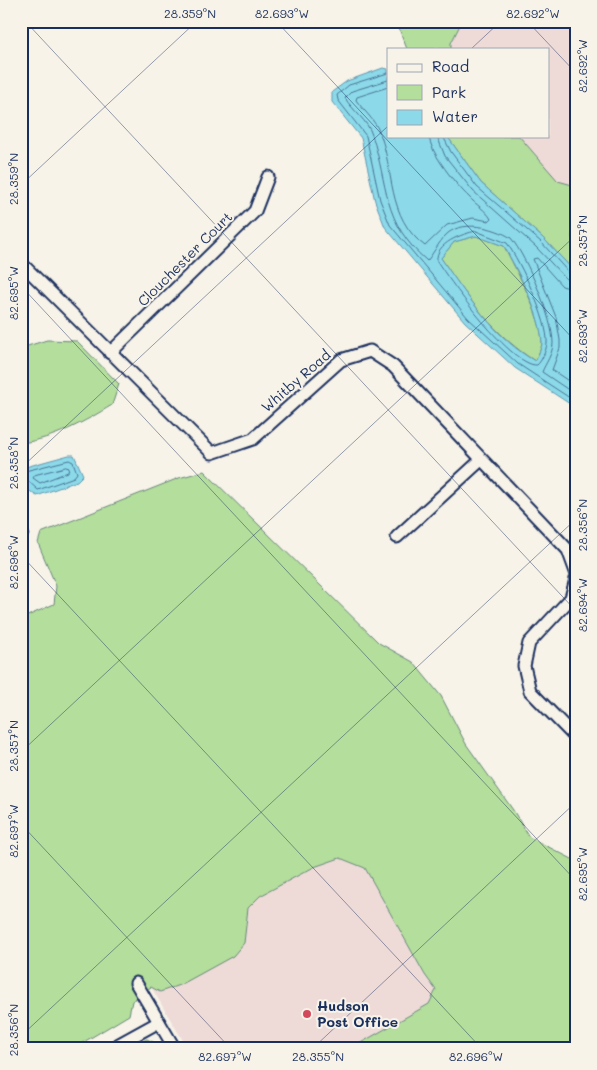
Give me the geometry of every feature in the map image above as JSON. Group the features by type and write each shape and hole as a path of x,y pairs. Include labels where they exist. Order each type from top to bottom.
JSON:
{"street":[{"name":"Clouchester Court","path":"110,353 255,211 268,177"},
{"name":"Whitby Road","path":"21,263 212,453 253,439 341,360 370,351 393,366 568,550 576,572"},
{"path":"397,537 481,460"},
{"path":"576,579 571,598 529,643 524,666 530,691 576,738"},
{"path":"136,983 175,1049"},
{"path":"110,1049 159,1022"}],"shaded area":[{"path":"462,21 576,21 576,186 558,181 521,138 550,138 550,48 451,48 451,43"},
{"path":"340,858 365,868 425,975 436,990 429,1004 350,1049 188,1049 151,987 160,992 246,923 248,908 260,896 314,867"}],"green space":[{"path":"396,21 462,21 451,43 451,48 407,48"},
{"path":"448,138 521,138 558,181 576,186 576,222 573,225 572,238 576,242 576,273 544,239 481,183"},
{"path":"476,236 504,246 521,280 538,320 541,332 542,345 535,361 507,340 483,315 441,258 454,242"},
{"path":"47,340 77,341 119,384 112,405 57,434 21,443 21,348"},
{"path":"204,471 379,643 413,662 441,696 466,744 513,810 529,837 576,861 576,1049 350,1049 429,1004 436,990 425,975 365,868 340,858 314,867 260,896 248,908 244,943 233,956 182,984 160,992 151,987 132,1001 129,1015 72,1049 21,1049 21,817 28,813 21,796 21,619 54,604 56,586 38,543 41,533 179,478"},
{"path":"147,1039 155,1043 158,1049 126,1049"}],"water":[{"path":"383,68 387,69 387,138 448,138 481,183 544,239 576,273 576,408 515,368 465,322 385,227 375,201 361,138 332,102 332,92 347,81","holes":["476,236 504,246 533,305 540,330 541,349 535,361 521,352 495,329 471,301 441,258 454,242"]},
{"path":"74,455 83,475 77,481 37,496 27,488 22,477 22,468"}],"place":[{"name":"Hudson Post Office","path":"307,1014"}]}
